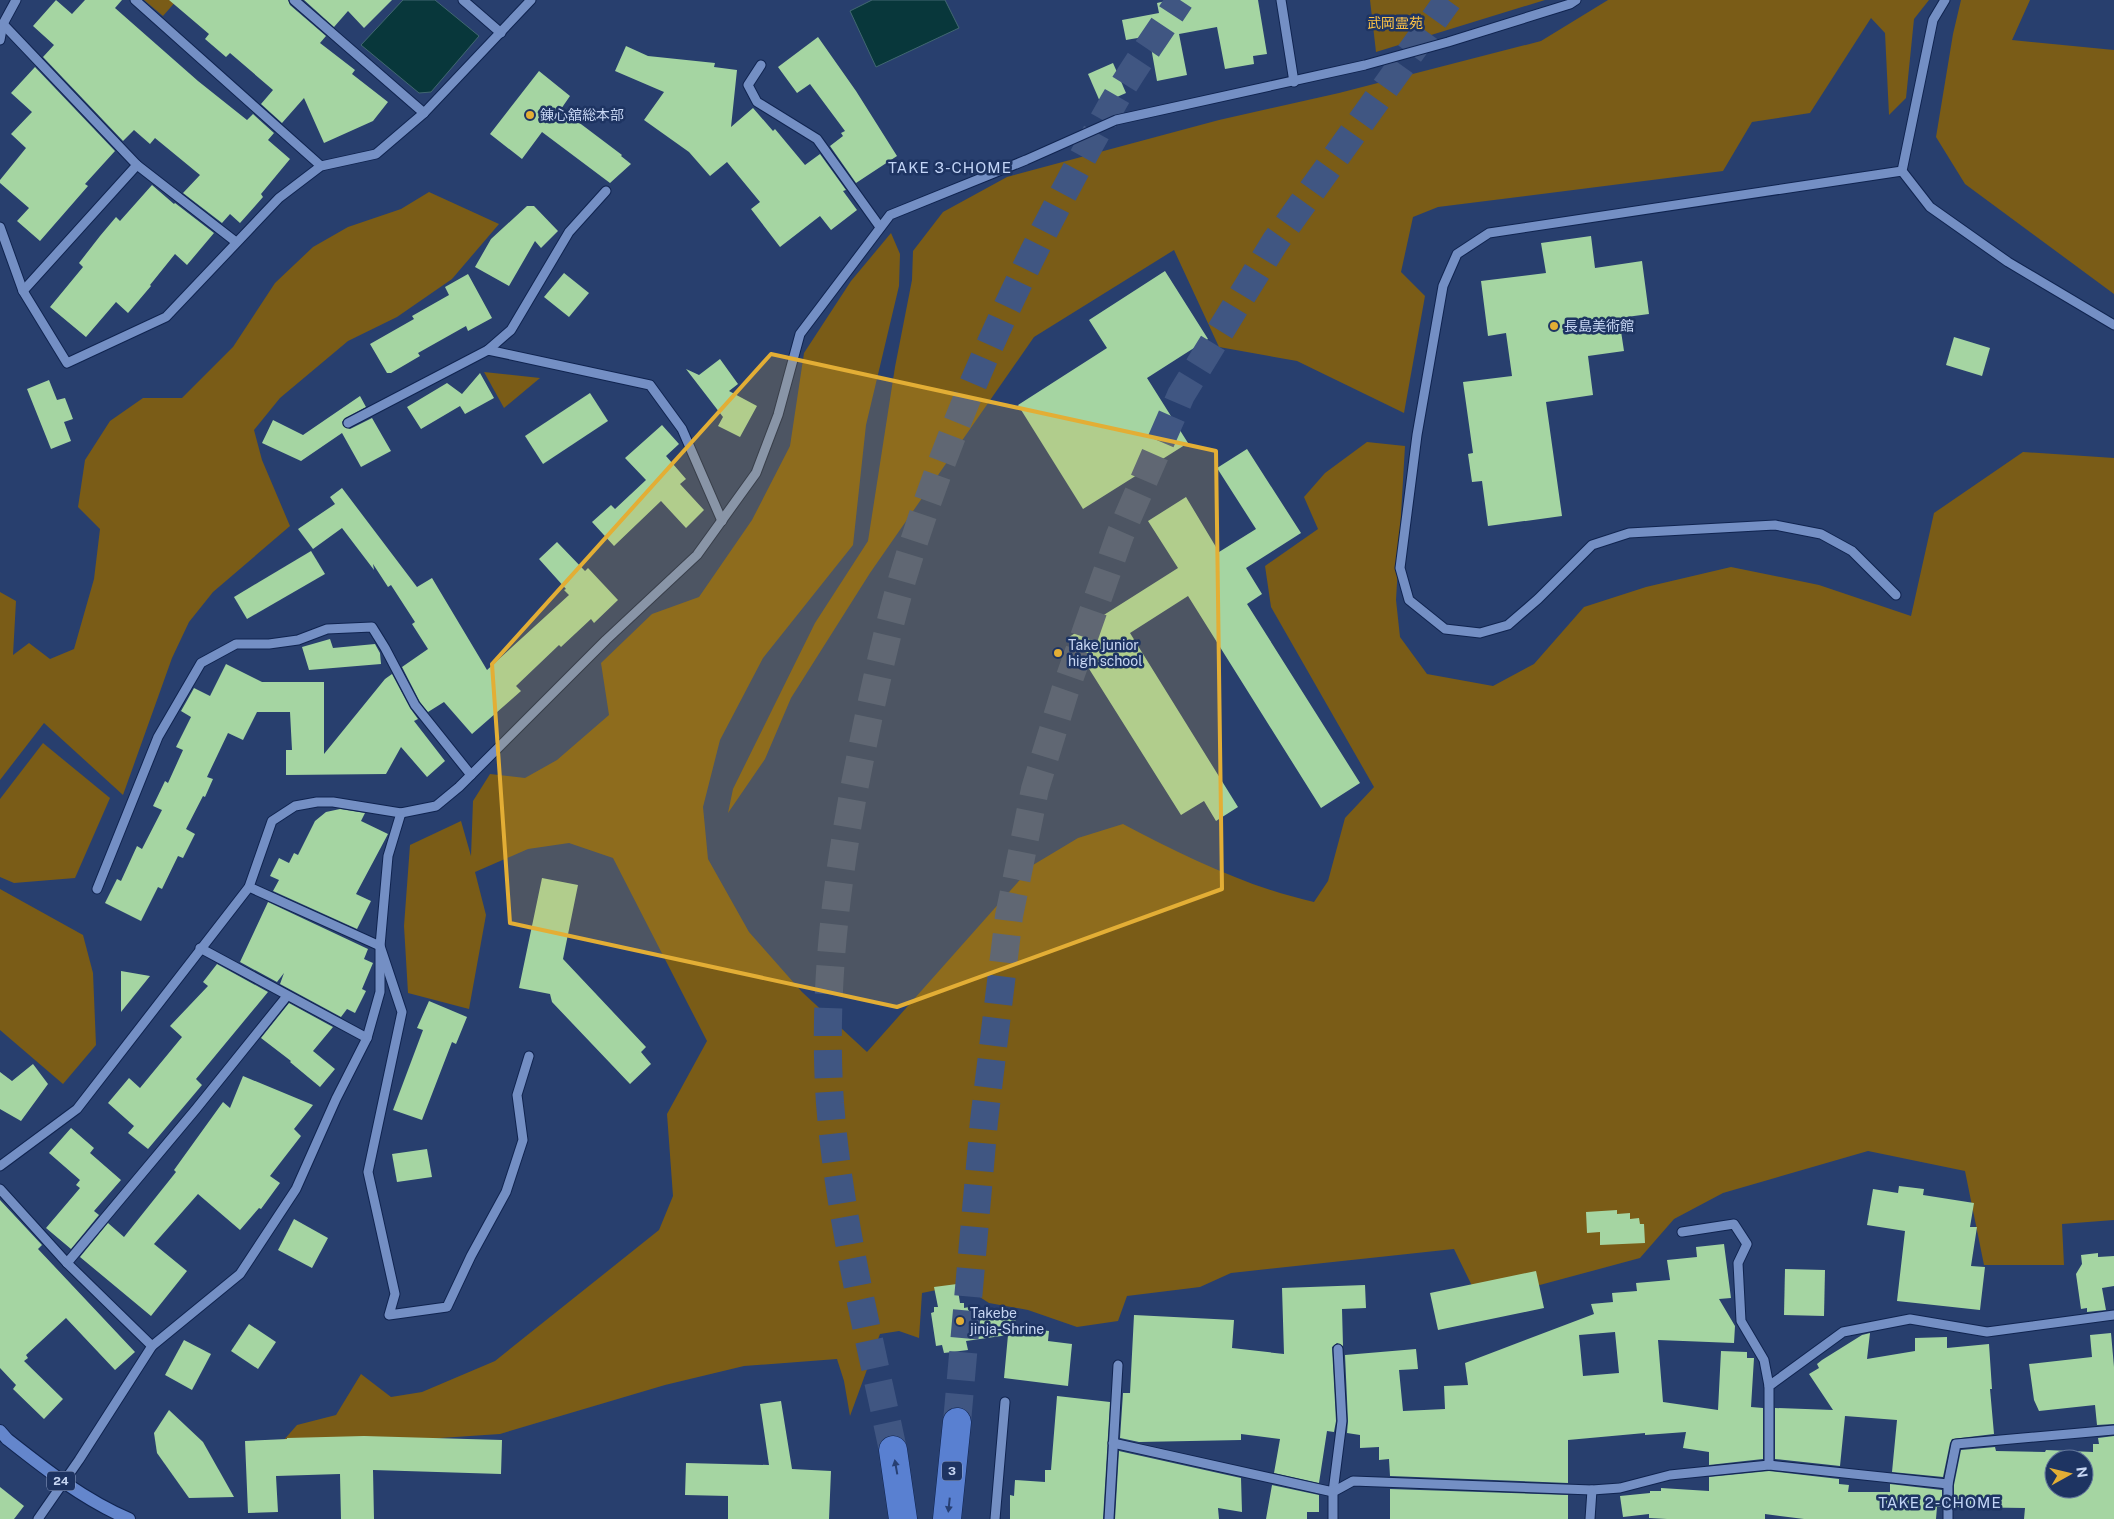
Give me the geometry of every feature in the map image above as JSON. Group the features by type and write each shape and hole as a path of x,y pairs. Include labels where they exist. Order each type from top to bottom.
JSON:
{"highway":[{"name":"3","path":"947,1519 958,1422"},
{"path":"893,1450 903,1519"}],"main road":[{"name":"24","path":"0,1431 7,1439 64,1483 113,1512 129,1519"}],"street":[{"path":"0,40 3,24 16,0"},
{"path":"135,0 321,166"},
{"path":"294,0 424,113"},
{"path":"463,0 501,33"},
{"path":"0,227 23,291 68,363 166,317 279,198 321,166 376,154 424,113 531,0"},
{"path":"1281,0 1294,82"},
{"path":"0,1166 77,1109 249,887 272,821 295,806 317,802 333,802 401,813 436,806 471,775 606,640 697,555 756,473 778,416 800,334 890,215 1026,160 1116,120 1294,82 1448,42 1570,4 1576,0"},
{"path":"1945,0 1933,20 1902,171 1930,207 2008,262 2114,325"},
{"path":"3,24 137,165 236,242"},
{"path":"761,65 748,85 756,102 817,138 880,227"},
{"path":"23,291 137,165"},
{"path":"1896,595 1852,551 1821,534 1775,525 1629,533 1592,545 1508,625 1480,633 1445,629 1409,600 1400,568 1417,435 1443,286 1457,254 1488,233 1902,171"},
{"path":"348,422 488,350 511,330 569,232 606,191"},
{"path":"488,350 650,385 682,429 722,521"},
{"path":"97,889 158,737 201,663 236,644 269,644 298,640 327,629 372,627 386,648 415,705 471,775"},
{"path":"38,1519 64,1483 152,1346 240,1274 296,1189 336,1099 367,1038 380,992 380,946 388,856 401,813"},
{"path":"249,887 380,946 402,1012 368,1172 395,1294 390,1315 447,1307 471,1256 509,1184 523,1140 517,1094 529,1056"},
{"path":"200,948 367,1038"},
{"path":"67,1263 196,1109 287,996"},
{"path":"0,1189 67,1263 152,1346"},
{"path":"1682,1232 1734,1224 1747,1244 1738,1263 1741,1321 1764,1360 1769,1386 1769,1465"},
{"path":"1769,1386 1843,1332 1910,1320 1987,1332 2114,1315"},
{"path":"1333,1519 1333,1492 1342,1420 1338,1349"},
{"path":"1109,1519 1118,1365"},
{"path":"995,1519 1005,1402"},
{"path":"1948,1519 1948,1484 1956,1444 2114,1430"},
{"path":"1113,1443 1333,1492 1353,1481 1592,1490 1620,1488 1670,1475 1769,1465 1948,1484"},
{"path":"1590,1519 1592,1490"}],"highlighted area":[{"path":"771,354 1216,451 1222,889 897,1007 510,923 492,664"}],"green space":[{"path":"144,0 177,0 163,16"},
{"name":"武岡霊苑","path":"1370,0 1545,0 1376,52"},
{"path":"1608,0 1929,0 1914,19 1906,98 1889,115 1885,33 1871,18 1810,113 1752,122 1723,171 1438,207 1413,217 1401,272 1425,296 1404,413 1297,361 1219,347 1174,250 1034,337 870,573 791,698 765,759 728,813 733,789 815,623 868,541 895,367 912,280 913,251 943,212 1007,177 1219,120 1339,93 1541,41"},
{"path":"1961,0 2030,0 2012,40 2114,50 2114,294 1965,184 1936,137 1953,34"},
{"path":"429,192 499,224 452,279 397,317 348,341 280,398 254,430 262,460 290,526 213,592 189,622 172,658 123,795 44,723 0,780 0,592 16,601 13,655 29,643 50,659 74,649 94,579 100,529 78,507 85,460 110,421 143,398 182,398 233,347 275,283 313,247 348,227 401,209"},
{"path":"891,233 900,254 899,286 866,425 853,545 763,658 720,740 703,807 708,859 749,932 802,992 867,1052 1033,865 1078,838 1123,824 1169,848 1240,879 1289,896 1314,902 1328,881 1345,818 1374,787 1271,607 1265,566 1318,529 1304,497 1325,473 1367,442 1405,446 1396,600 1400,637 1427,674 1493,686 1534,664 1584,607 1646,587 1731,567 1819,585 1911,616 1934,513 2023,452 2114,458 2114,1220 2062,1224 2064,1265 1984,1265 1965,1171 1868,1151 1723,1193 1674,1219 1640,1258 1503,1295 1475,1292 1454,1249 1231,1273 1200,1287 1127,1296 1118,1321 1077,1327 1028,1310 989,1303 961,1285 922,1293 919,1338 899,1331 880,1334 850,1416 844,1381 837,1359 744,1366 665,1385 500,1434 276,1449 297,1425 336,1415 361,1374 391,1397 422,1392 495,1361 659,1230 673,1196 667,1114 707,1041 613,858 569,843 528,849 475,872 486,915 469,1009 408,993 404,926 410,845 461,821 471,856 473,801 490,774 525,778 557,760 609,715 601,663 652,614 699,597 752,520 790,446 804,353 851,281"},
{"path":"484,372 540,378 504,408"},
{"path":"43,743 110,798 75,878 14,883 0,877 0,799"},
{"path":"0,889 83,935 93,973 96,1045 63,1084 0,1030"}],"shaded area":[{"path":"403,0 435,0 479,36 431,92 419,93 361,45"},
{"path":"872,0 945,0 959,28 876,67 850,11"}],"building":[{"path":"56,0 72,14 85,0 122,0 115,8 198,81 247,120 253,114 274,133 268,140 290,159 261,194 263,197 240,223 230,214 222,223 183,193 200,175 155,138 150,144 134,130 123,141 43,57 54,45 33,26"},
{"path":"169,0 288,0 290,5 326,36 320,43 355,70 352,74 388,102 373,121 324,143 304,98 282,123 261,104 273,90 230,53 226,57 205,39 209,34"},
{"path":"304,0 392,0 364,28 348,11 334,27"},
{"path":"1170,0 1258,0 1267,54 1253,56 1254,64 1225,69 1217,27 1179,34 1187,75 1157,81 1149,36 1126,40 1122,20 1159,13 1157,3"},
{"path":"818,37 856,91 897,156 856,183 830,146 843,136 841,133 845,131 810,84 797,93 778,67"},
{"path":"626,46 648,56 715,63 714,67 737,70 731,127 753,108 773,131 775,129 805,165 820,154 846,190 843,191 857,210 831,230 820,216 780,247 751,209 760,202 727,162 710,176 689,152 644,120 664,92 615,71"},
{"path":"1113,63 1126,93 1101,104 1088,74"},
{"path":"35,67 115,151 85,184 88,186 40,241 17,221 29,208 0,183 0,180 26,148 11,134 32,112 11,93"},
{"path":"539,71 570,96 561,109 622,155 631,164 610,183 542,132 522,159 490,134"},
{"path":"152,185 174,204 214,233 187,265 175,254 128,313 116,302 86,337 50,307 83,267 79,263 100,236 116,217 120,221"},
{"path":"527,206 534,206 558,231 541,248 535,241 509,286 475,267 491,239"},
{"name":"長島美術館","path":"1591,236 1595,268 1642,261 1649,314 1619,318 1624,351 1588,356 1593,395 1546,402 1562,516 1488,526 1482,481 1472,482 1468,454 1473,453 1463,382 1512,376 1506,333 1488,336 1481,281 1546,273 1541,243"},
{"path":"1165,271 1208,339 1147,378 1188,443 1083,509 1018,405 1107,348 1089,320"},
{"path":"564,273 589,293 569,317 544,297"},
{"path":"468,274 492,318 468,331 466,326 418,353 420,356 391,373 387,373 370,344 414,319 412,316 449,295 445,287"},
{"path":"1954,337 1990,348 1982,376 1946,365"},
{"path":"720,359 738,384 729,391 757,406 740,437 718,426 723,417 686,369 699,375"},
{"path":"480,373 494,398 465,414 460,406 421,429 407,407 447,383 462,394"},
{"path":"49,380 57,400 65,398 73,419 64,422 71,441 51,449 27,389"},
{"path":"590,393 608,421 543,464 525,436"},
{"path":"360,396 366,407 345,418 342,422 343,426 350,429 372,418 391,451 361,467 342,433 301,461 262,443 273,420 303,435"},
{"path":"662,425 679,444 666,456 686,479 680,484 704,510 686,528 661,501 614,546 592,522 611,505 615,509 646,480 625,458"},
{"path":"1247,449 1301,533 1246,568 1262,594 1247,604 1360,783 1321,808 1188,596 1130,633 1238,807 1216,821 1204,801 1181,815 1069,637 1178,568 1148,521 1186,497 1219,552 1256,529 1217,468"},
{"path":"342,488 417,587 432,578 487,670 569,595 564,590 566,589 539,559 557,542 585,571 588,568 618,600 594,623 591,619 561,647 559,645 516,686 521,691 472,734 444,702 428,712 420,702 402,667 428,649 412,624 415,622 391,585 388,587 373,564 374,570 342,528 313,549 298,529 335,504 330,497"},
{"path":"311,551 325,574 247,619 234,597"},
{"path":"330,639 333,648 375,644 380,653 381,664 309,670 302,647"},
{"path":"226,664 262,682 324,682 324,754 385,679 392,674 418,719 414,721 445,761 427,777 401,747 386,774 286,775 286,750 292,750 290,712 257,712 243,740 228,733 207,777 213,779 205,797 203,796 186,829 195,834 183,858 178,856 162,889 158,887 141,921 105,903 117,879 121,881 137,846 142,849 162,810 153,806 165,781 168,783 183,750 176,747 191,717 181,711 194,688 210,696"},
{"path":"340,809 365,813 361,821 388,834 356,894 371,901 357,929 273,891 279,880 270,876 279,858 289,863 294,853 298,855 315,821 326,812"},
{"path":"542,878 578,885 563,959 646,1047 641,1052 651,1064 630,1084 552,1002 550,994 519,988"},
{"path":"268,902 368,949 364,959 373,963 362,989 366,991 355,1013 347,1009 341,1017 280,984 284,973 277,982 240,962"},
{"path":"217,964 268,992 196,1079 202,1085 148,1149 128,1133 134,1126 108,1103 129,1078 140,1088 182,1037 170,1026 208,986 203,982"},
{"path":"121,971 150,976 121,1012"},
{"path":"429,1001 467,1017 456,1044 452,1042 422,1120 393,1110 423,1030 417,1028"},
{"path":"289,1003 333,1027 313,1051 335,1069 320,1087 261,1038"},
{"path":"33,1064 48,1084 21,1121 0,1109 0,1072 12,1081"},
{"path":"243,1076 313,1105 294,1129 301,1136 270,1176 280,1183 261,1209 259,1208 240,1230 198,1194 154,1244 187,1271 151,1316 80,1257 108,1223 124,1237 176,1172 174,1170 223,1102 230,1108"},
{"path":"71,1128 94,1148 90,1153 121,1180 94,1211 99,1215 71,1249 46,1228 80,1188 76,1185 80,1180 49,1153"},
{"path":"427,1149 432,1177 397,1182 392,1154"},
{"path":"1899,1186 1924,1189 1923,1195 1974,1203 1970,1227 1977,1227 1971,1266 1985,1267 1980,1310 1897,1301 1905,1231 1867,1225 1873,1189 1898,1193"},
{"path":"0,1200 42,1245 38,1249 135,1352 115,1370 66,1318 26,1355 28,1358 24,1361 63,1399 44,1419 13,1389 16,1385 0,1368"},
{"path":"1617,1210 1617,1214 1630,1213 1630,1219 1639,1218 1640,1224 1644,1224 1645,1243 1600,1245 1600,1232 1587,1233 1586,1212"},
{"path":"294,1219 328,1238 312,1268 278,1250"},
{"path":"1724,1244 1731,1298 1719,1299 1735,1326 1734,1343 1658,1340 1663,1402 1718,1410 1721,1351 1747,1352 1747,1358 1754,1358 1751,1407 1763,1408 1763,1459 1709,1465 1709,1452 1683,1448 1686,1432 1645,1435 1645,1433 1568,1440 1568,1483 1390,1476 1389,1459 1379,1460 1379,1447 1360,1448 1360,1435 1347,1433 1345,1355 1416,1349 1418,1369 1399,1370 1403,1411 1445,1409 1444,1386 1468,1385 1465,1363 1594,1314 1591,1304 1613,1302 1612,1293 1637,1291 1636,1283 1670,1280 1667,1260 1697,1257 1696,1247","holes":["1615,1332 1619,1373 1583,1376 1579,1335"]},
{"path":"2098,1253 2098,1257 2114,1256 2114,1286 2102,1288 2106,1310 2087,1312 2087,1308 2081,1309 2076,1274 2082,1264 2081,1255"},
{"path":"1785,1269 1825,1270 1824,1316 1784,1315"},
{"path":"1536,1271 1544,1308 1438,1330 1430,1293"},
{"path":"957,1284 960,1303 964,1303 964,1308 969,1307 969,1312 981,1310 1006,1312 1006,1315 1016,1317 1014,1327 1049,1331 1048,1341 1072,1344 1068,1386 1004,1378 1008,1335 966,1341 968,1350 944,1353 942,1345 936,1346 931,1313 934,1312 934,1307 938,1307 934,1287"},
{"path":"1365,1285 1366,1308 1342,1309 1343,1346 1337,1343 1332,1347 1336,1421 1334,1432 1327,1431 1319,1483 1274,1473 1280,1439 1241,1434 1241,1440 1139,1442 1120,1438 1123,1393 1130,1393 1134,1315 1234,1320 1232,1348 1284,1354 1282,1288"},
{"path":"249,1324 276,1342 258,1369 231,1351"},
{"path":"1870,1333 1867,1359 1915,1351 1915,1338 1947,1337 1947,1348 1989,1344 1994,1434 1952,1439 1943,1477 1892,1472 1897,1420 1845,1416 1840,1466 1775,1459 1775,1408 1833,1410 1809,1374 1819,1368 1817,1364 1822,1360 1862,1335"},
{"path":"2111,1333 2114,1367 2114,1424 2097,1425 2095,1405 2039,1411 2034,1400 2029,1364 2092,1357 2090,1335"},
{"path":"184,1340 211,1354 192,1390 165,1375"},
{"path":"1057,1396 1110,1402 1103,1519 1010,1519 1010,1495 1014,1496 1015,1480 1045,1482 1045,1470 1051,1470"},
{"path":"781,1401 792,1469 831,1471 829,1519 728,1519 728,1496 685,1495 686,1463 769,1465 760,1404"},
{"path":"169,1410 203,1442 234,1497 189,1498 157,1453 154,1433"},
{"path":"364,1436 502,1440 501,1474 373,1470 374,1519 341,1519 340,1474 276,1476 278,1512 248,1513 245,1441"},
{"path":"2114,1436 2114,1519 2024,1519 2025,1508 1954,1507 1954,1485 1961,1450 1995,1447 1996,1451 2044,1452 2044,1499 2094,1499 2093,1444 2099,1444 2098,1438"},
{"path":"1119,1451 1241,1478 1242,1512 1218,1508 1219,1519 1115,1519"},
{"path":"1769,1471 1839,1479 1839,1484 1849,1485 1848,1492 1890,1492 1890,1484 1942,1490 1942,1507 1937,1507 1936,1519 1804,1519 1765,1514 1765,1519 1667,1519 1649,1518 1649,1514 1623,1517 1620,1496 1661,1491 1661,1488 1709,1491 1709,1477"},
{"path":"1272,1485 1319,1495 1319,1512 1307,1512 1307,1519 1266,1519"},
{"path":"0,1487 24,1506 14,1519 0,1519"},
{"path":"1390,1489 1568,1495 1568,1519 1390,1519"}],"tunnel":[{"path":"893,1450 865,1321 840,1190 830,1103 828,1017 833,930 844,844 860,759 879,669 902,580 922,518 968,396 1022,277 1081,160 1137,64 1180,0"},
{"path":"957,1422 984,1121 1009,916 1035,789 1065,691 1120,535 1181,395 1275,242 1448,0"}],"place":[{"name":"錬心舘総本部","path":"530,115"},
{"name":"長島美術館","path":"1554,326"},
{"name":"Take junior high school","path":"1058,653"},
{"name":"Takebe jinja-Shrine","path":"960,1321"}],"district":[{"name":"TAKE 3-CHOME","path":"950,167"},
{"name":"TAKE 2-CHOME","path":"1940,1502"}]}
